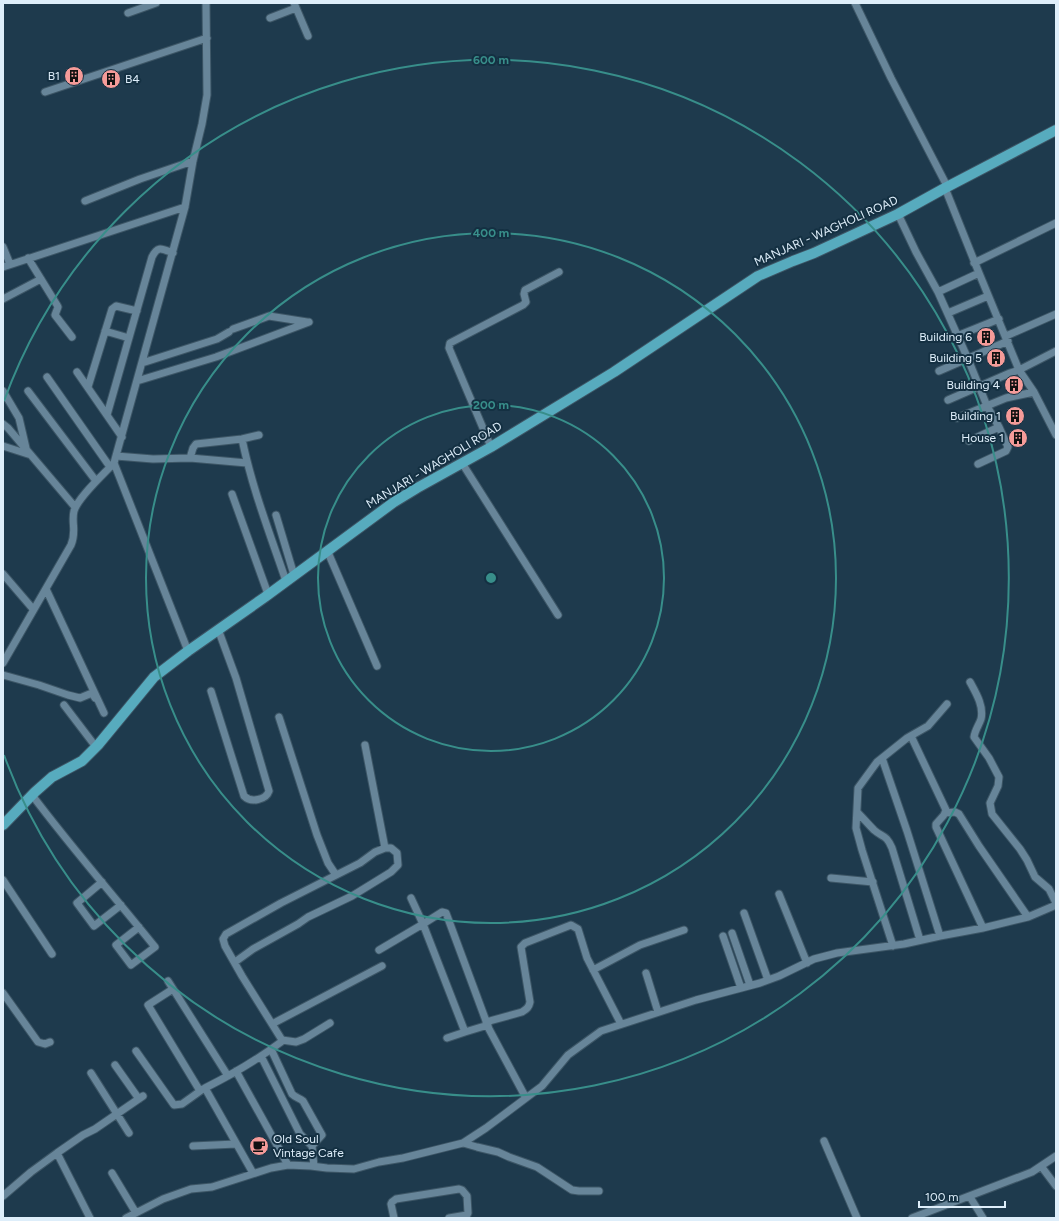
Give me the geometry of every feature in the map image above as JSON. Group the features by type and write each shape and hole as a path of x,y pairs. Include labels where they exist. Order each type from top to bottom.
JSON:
{"main road":[{"name":"MANJARI - WAGHOLI ROAD","path":"3,825 52,777 82,761 116,724 154,677 394,502 435,477 462,464 491,447 614,372 758,276 786,263 814,253 898,214 946,187 1056,130"}],"street":[{"path":"128,13 156,3"},
{"path":"3,663 73,540 75,508 90,488 114,462 122,437 185,207 193,161 202,124 207,95 206,3"},
{"path":"855,3 946,187 974,263 1007,338 1019,370 1034,392 1056,435"},
{"path":"270,18 295,6 308,36"},
{"path":"45,92 207,38"},
{"path":"85,201 140,179 193,161"},
{"path":"3,247 6,265 185,207"},
{"path":"898,214 948,313 968,359 978,387 1008,447 1007,450 978,464"},
{"path":"974,263 1056,223"},
{"path":"107,415 152,257 155,250 158,249 173,253"},
{"path":"28,258 58,308 56,312 57,318 72,337"},
{"path":"491,447 449,348 450,343 523,305 526,302 524,294 525,290 559,272"},
{"path":"938,292 978,273"},
{"path":"3,299 41,279"},
{"path":"948,313 988,296"},
{"path":"88,387 111,311 114,307 119,307 136,311"},
{"path":"939,371 968,359 1056,314"},
{"path":"137,381 216,357 309,322 269,316 231,331 216,339 142,362"},
{"path":"957,336 999,319"},
{"path":"105,332 129,338"},
{"path":"948,400 1019,370 1056,351"},
{"path":"77,372 122,437"},
{"path":"47,377 114,462 188,651"},
{"path":"3,391 18,418 28,453"},
{"path":"28,391 96,481"},
{"path":"957,418 1006,398 1034,392"},
{"path":"3,424 75,508"},
{"path":"969,441 999,427"},
{"path":"190,458 196,444 259,436"},
{"path":"242,439 247,463 268,530 290,578"},
{"path":"3,446 28,453"},
{"path":"114,462 190,458 247,463"},
{"path":"462,464 558,615"},
{"path":"232,494 268,594"},
{"path":"276,516 290,578"},
{"path":"327,550 377,666"},
{"path":"3,574 33,609"},
{"path":"46,589 104,713"},
{"path":"211,691 244,796 251,800 264,798 269,791 236,678 218,629"},
{"path":"3,675 80,698 92,692 104,713 116,724"},
{"path":"126,1218 163,1199 191,1189 212,1187 271,1168 288,1165 354,1169 463,1143 486,1128 542,1086 568,1055 601,1031 658,1012 768,980 814,959 837,953 855,952 893,946 983,928 1028,917 1056,904 1050,889 1035,877 1020,849 992,814 990,803 998,786 999,777 989,758 974,736 982,711 981,705 970,682"},
{"path":"893,946 856,828 858,788 874,766 882,758 911,736 928,726 947,704"},
{"path":"64,705 96,747"},
{"path":"279,717 317,835 328,863 336,875"},
{"path":"911,736 945,807 945,813 936,824 936,827 983,928"},
{"path":"365,745 385,848"},
{"path":"882,758 940,936"},
{"path":"32,795 102,882 139,927 155,947 131,965 116,945 139,927"},
{"path":"858,812 875,831 883,835 890,842 920,940"},
{"path":"945,813 955,812 959,814 1028,917"},
{"path":"235,962 253,949 308,917 352,896 391,872 398,865 397,854 391,848 385,848 376,852 360,863 281,902 226,934 223,939 225,946 282,1040"},
{"path":"831,878 873,882"},
{"path":"3,880 52,954"},
{"path":"102,882 77,903 94,926 121,905"},
{"path":"779,894 807,963"},
{"path":"411,898 423,924 465,1032"},
{"path":"379,950 442,912 446,913 487,1024 526,1098"},
{"path":"744,913 768,980"},
{"path":"447,1038 526,1010 530,1002 521,947 525,942 571,925 578,929 582,945 593,970 621,1024"},
{"path":"593,970 640,945 684,930"},
{"path":"732,933 750,986"},
{"path":"723,936 741,988"},
{"path":"272,1024 382,966"},
{"path":"646,973 658,1012"},
{"path":"168,981 228,1076"},
{"path":"173,989 148,1005 202,1089 253,1173"},
{"path":"3,993 38,1042 45,1044 50,1042"},
{"path":"136,1051 174,1105 182,1104 202,1089 228,1076 261,1056 282,1040 296,1042 330,1024"},
{"path":"271,1049 292,1094 296,1098 303,1101 322,1135 312,1146"},
{"path":"261,1056 300,1134 312,1146 314,1166"},
{"path":"4,1194 57,1153 141,1098 115,1065"},
{"path":"236,1071 288,1165"},
{"path":"90,1073 129,1133"},
{"path":"824,1142 857,1218"},
{"path":"463,1143 498,1152 537,1168 572,1190 599,1191"},
{"path":"193,1146 236,1144"},
{"path":"57,1153 90,1218"},
{"path":"912,1218 1032,1172 1056,1156"},
{"path":"1041,1166 1056,1186"},
{"path":"112,1172 136,1212"},
{"path":"394,1218 391,1204 396,1199 459,1189 462,1190 466,1196 468,1213 449,1218"},
{"path":"970,1197 983,1218"}],"place":[{"name":"B1","path":"74,76"},
{"name":"B4","path":"111,79"},
{"name":"Building 6","path":"986,337"},
{"name":"Building 5","path":"996,358"},
{"name":"Building 4","path":"1014,385"},
{"name":"Building 1","path":"1015,416"},
{"name":"House 1","path":"1018,438"},
{"name":"Old Soul Vintage Cafe","path":"259,1146"}]}
